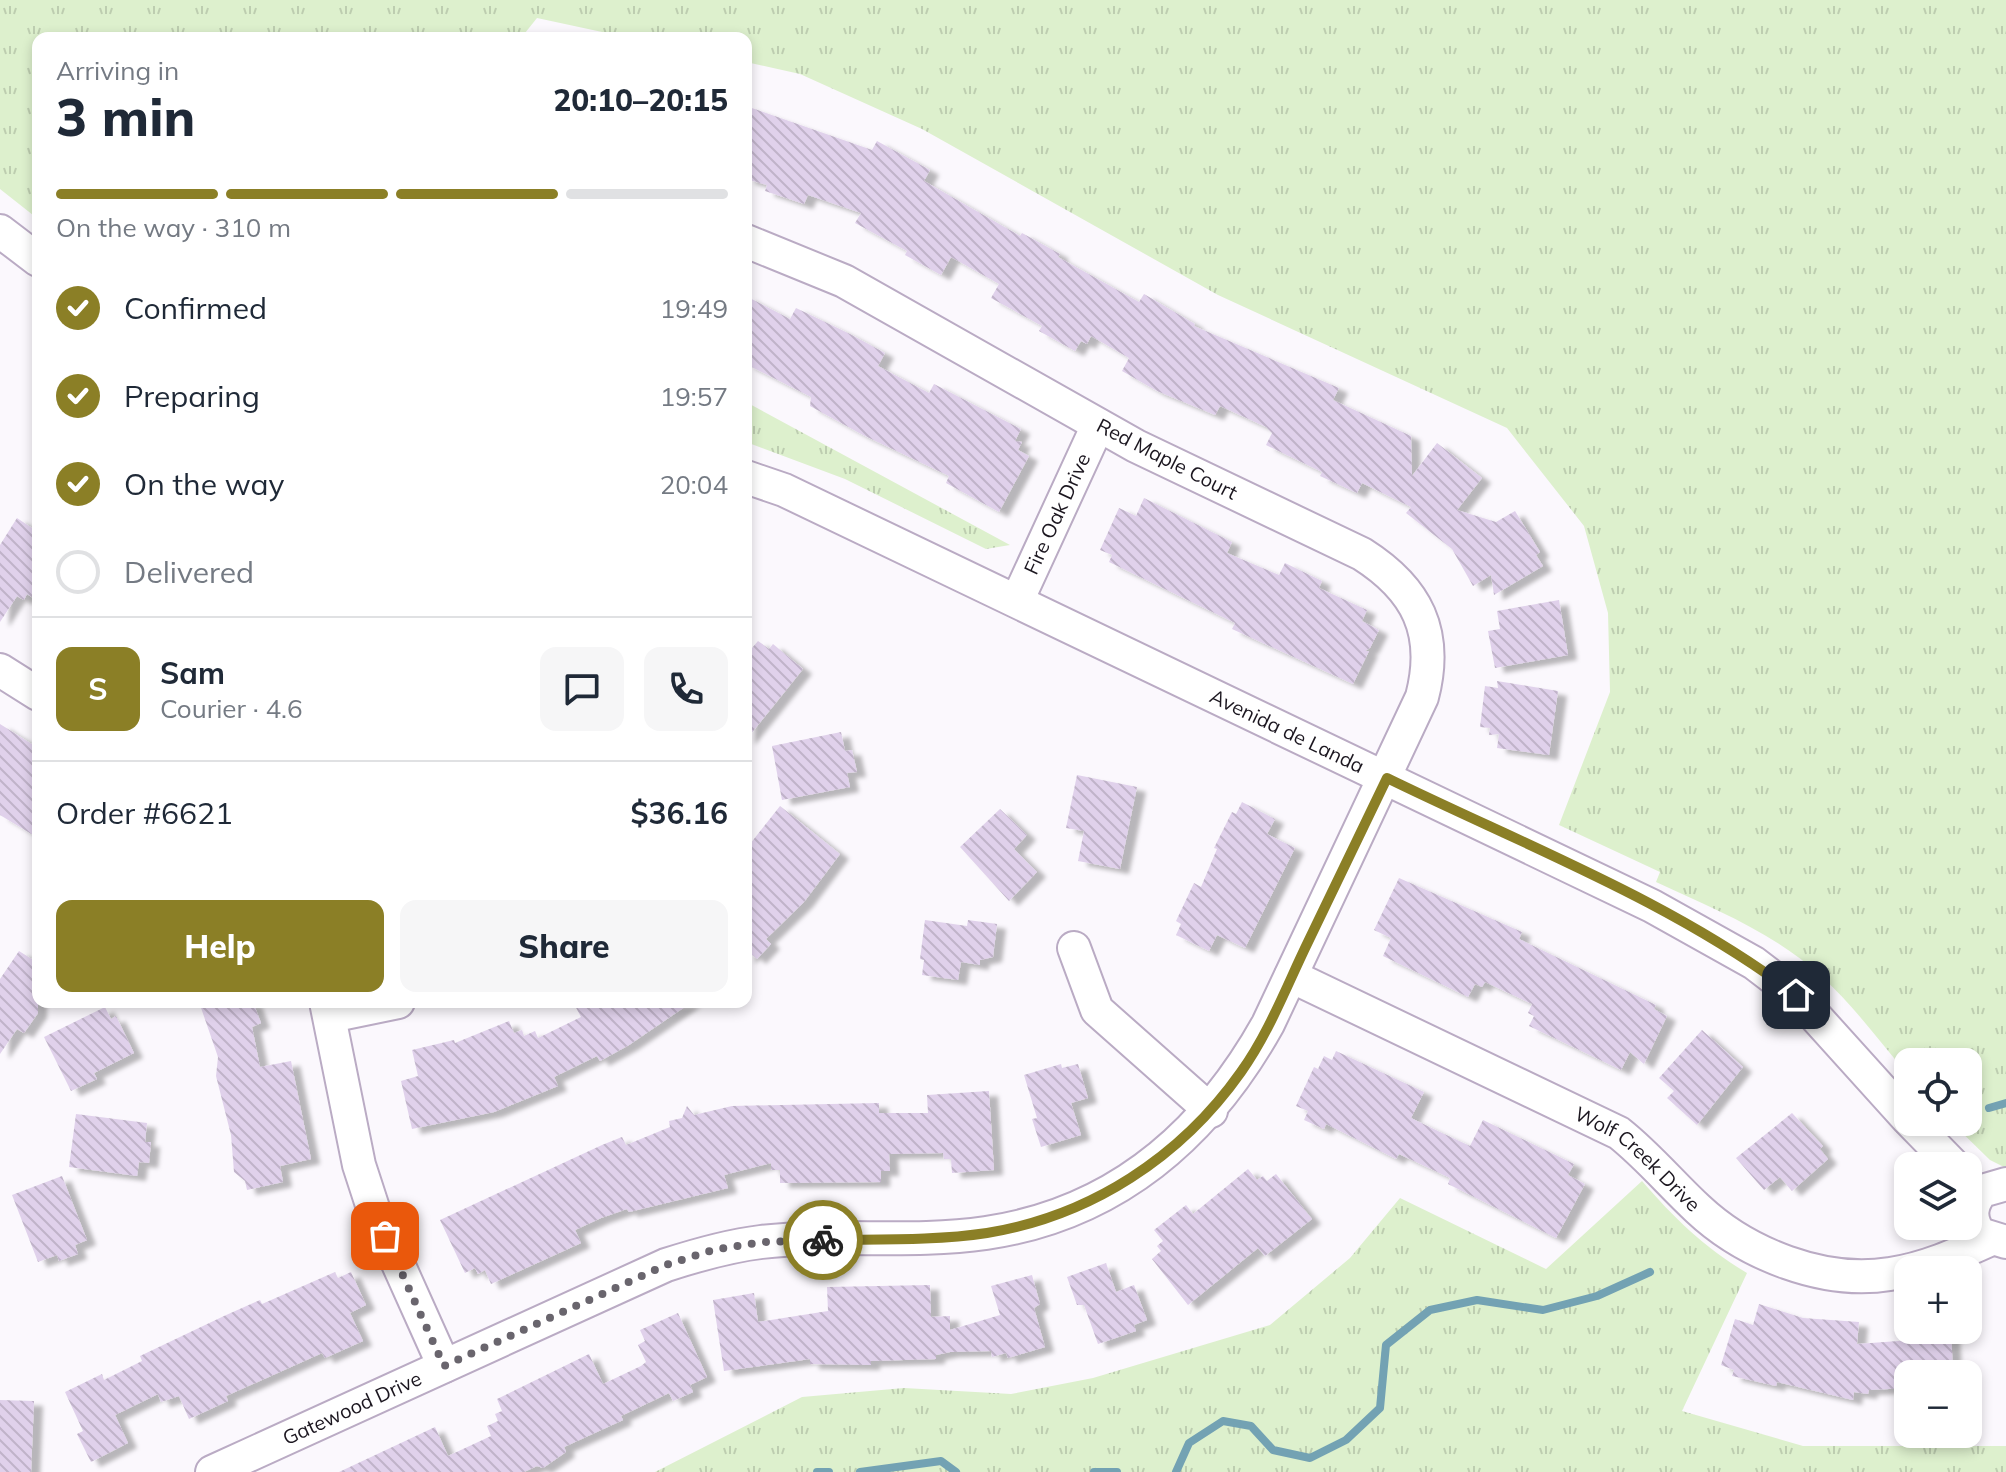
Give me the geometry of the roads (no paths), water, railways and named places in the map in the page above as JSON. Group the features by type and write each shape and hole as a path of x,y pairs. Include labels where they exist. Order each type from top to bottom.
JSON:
{"street":[{"path":"0,231 32,255"},
{"name":"Red Maple Court","path":"752,243 808,263 844,281 1098,425 1362,554 1403,585 1424,625 1429,661 1422,697 1387,778"},
{"name":"Fire Oak Drive","path":"1017,601 1098,425"},
{"name":"Avenida de Landa","path":"752,479 784,490 1652,906 1754,963 1796,995 1894,1103"},
{"path":"0,670 32,690"},
{"name":"Gatewood Drive","path":"212,1472 666,1265 713,1250 763,1242 986,1233 1037,1222 1082,1205 1128,1180 1170,1151 1211,1111 1243,1070 1387,778"},
{"path":"1074,948 1097,1010 1211,1111"},
{"name":"Wolf Creek Drive","path":"1291,976 1619,1133 1651,1159 1699,1210 1732,1236 1772,1257 1811,1269 1850,1275 1889,1275 1929,1265 1997,1241"},
{"path":"328,1009 359,1165 373,1208 444,1366"},
{"name":"Avenida de Landa","path":"1925,1136 1940,1152"},
{"path":"1985,1184 1972,1207 1972,1217 1975,1227 1997,1241"}],"waterway":[{"path":"1989,1108 2006,1103"},
{"path":"1176,1472 1189,1443 1223,1421 1251,1426 1273,1450 1310,1458 1346,1440 1380,1408 1386,1345 1430,1310 1477,1300 1543,1310 1597,1296 1650,1272"},
{"path":"860,1472 941,1461 956,1472"},
{"path":"817,1472 829,1472"},
{"path":"1094,1472 1117,1472"}]}
